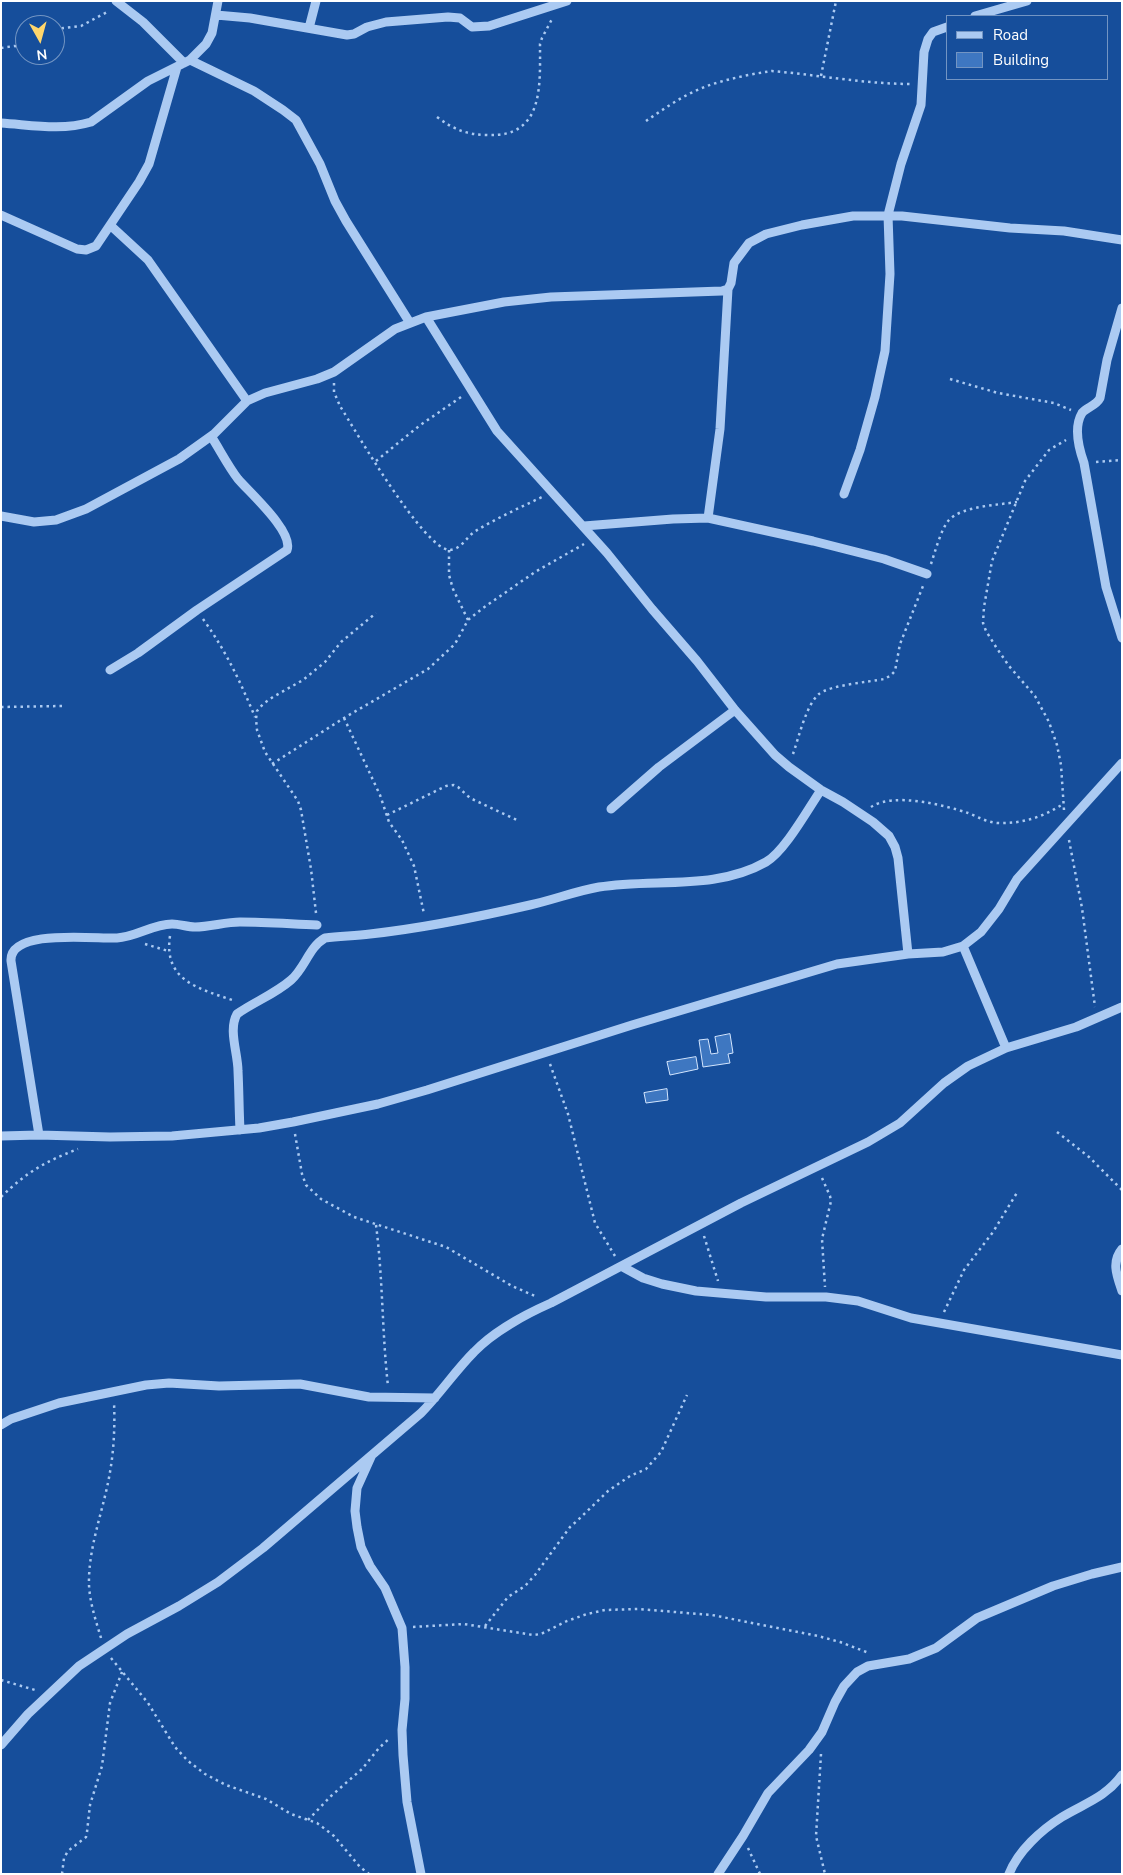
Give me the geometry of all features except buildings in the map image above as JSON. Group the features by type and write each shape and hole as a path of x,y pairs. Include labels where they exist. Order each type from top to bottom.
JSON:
{"street":[{"path":"1,122 46,127 80,125 91,122 148,81 184,63 206,44 212,33 218,1"},
{"path":"309,28 316,1"},
{"path":"979,15 1027,1"},
{"path":"117,2 143,22 184,63 254,91 296,120 320,164 335,201 346,221 410,323"},
{"path":"216,15 250,18 347,35 386,22 454,17 460,18 472,27 489,26 564,2"},
{"path":"844,494 860,450 875,397 885,351 889,316 890,274 888,215 900,164 921,105 924,52 928,39 933,32 946,27"},
{"path":"1,215 77,249 86,250 96,246 149,164 184,63"},
{"path":"708,518 720,429 728,289 731,283 734,263 749,243 766,234 802,225 853,216 888,215 1010,228 1064,231 1122,240"},
{"path":"110,225 148,260 246,401"},
{"path":"1,516 34,522 56,520 70,516 108,498 179,459 211,436 246,401 265,392 318,379 334,372 387,334 426,317 504,302 560,297 714,293 728,289"},
{"path":"1122,308 1107,360 1100,398 1097,403 1082,414 1078,428 1078,447 1084,463 1106,587 1122,638"},
{"path":"426,317 497,431 584,526 735,710 775,755 820,790 860,814 889,836 898,858 908,954"},
{"path":"110,670 138,653 197,610 287,550 288,542 270,512 238,478 211,436"},
{"path":"584,526 708,518 866,554 927,574"},
{"path":"611,809 659,767 735,710"},
{"path":"1,1136 39,1134 110,1137 172,1136 240,1130 293,1122 386,1101 837,964 908,954 943,952 963,946 982,932 1017,879 1122,764"},
{"path":"240,1130 234,1019 237,1014 248,1006 290,982 301,970 318,942 325,938 370,934 427,925 532,905 597,887 626,883 697,882 730,876 749,870 767,861 774,855 787,840 820,790"},
{"path":"39,1134 10,954 13,949 22,944 54,938 118,938 173,924 198,927 241,922 317,925"},
{"path":"963,946 1006,1048"},
{"path":"1,1745 28,1714 79,1666 127,1634 180,1606 218,1582 263,1548 435,1398 475,1351 528,1313 552,1303 741,1203 816,1168 900,1123 944,1083 968,1066 1006,1048 1076,1027 1122,1007"},
{"path":"1122,1249 1118,1253 1115,1269 1122,1291"},
{"path":"621,1266 643,1278 662,1284 722,1294 766,1297 826,1297 858,1301 910,1318 1122,1355"},
{"path":"1,1425 11,1419 59,1403 146,1385 169,1383 239,1386 300,1384 369,1397 435,1398"},
{"path":"372,1454 357,1488 355,1511 361,1547 370,1566 385,1588 402,1628 405,1667 405,1699 402,1730 407,1802 421,1874"},
{"path":"718,1874 768,1793 809,1750 822,1732 835,1702 852,1677 868,1666 909,1659 936,1648 977,1618 1053,1586 1122,1567"},
{"path":"1009,1874 1016,1860 1044,1830 1061,1818 1106,1793 1122,1775"}],"path":[{"path":"821,76 836,1"},
{"path":"65,28 81,26 95,20 117,2"},
{"path":"437,117 448,125 470,135 513,133 521,127 531,115 540,91 542,38 564,2"},
{"path":"1,48 15,46"},
{"path":"646,121 673,103 707,86 772,71 863,83 923,85"},
{"path":"334,372 334,392 336,398 415,521 440,546 449,550 459,547 475,532 551,492"},
{"path":"950,379 998,393 1054,403 1082,414"},
{"path":"376,462 419,426 471,390"},
{"path":"1071,438 1049,450 1025,481 992,561 984,607 984,623 986,631 1009,666 1035,696 1049,722 1060,765 1063,804 1082,908 1097,1017"},
{"path":"1084,463 1122,460"},
{"path":"789,767 807,715 813,701 820,693 831,688 884,679 895,671 900,644 948,521 957,514 970,510 1017,502"},
{"path":"272,764 344,718 428,669 454,644 468,620 483,608 535,572 594,538"},
{"path":"449,550 449,575 453,589 468,620"},
{"path":"197,610 222,646 236,673 256,719 265,752 298,801 311,869 317,925"},
{"path":"256,719 257,711 263,704 303,680 325,662 341,642 376,613"},
{"path":"1,707 63,706"},
{"path":"344,718 380,795 389,822 402,840 414,866 427,925"},
{"path":"387,816 446,786 454,785 470,798 517,820"},
{"path":"860,814 875,804 888,800 906,800 967,813 988,821 1009,823 1041,817 1063,804"},
{"path":"173,924 168,951 172,964 182,979 202,989 248,1006"},
{"path":"546,1053 568,1114 595,1223 621,1266"},
{"path":"293,1122 302,1174 306,1185 321,1199 354,1217 446,1247 512,1286 552,1303"},
{"path":"1057,1132 1089,1157 1122,1190"},
{"path":"1,1198 17,1181 34,1168 81,1148"},
{"path":"816,1168 825,1182 831,1201 822,1239 826,1297"},
{"path":"939,1322 964,1270 993,1232 1018,1191"},
{"path":"376,1224 383,1284 384,1352 389,1398"},
{"path":"700,1225 722,1294"},
{"path":"113,1391 115,1427 110,1472 91,1559 89,1584 91,1602 104,1649 148,1703 175,1747 188,1761 205,1774 226,1785 266,1799 292,1814 308,1820 334,1836 360,1867 369,1874"},
{"path":"485,1626 508,1597 524,1586 535,1575 570,1527 608,1491 646,1468 661,1452 687,1395"},
{"path":"402,1628 439,1624 485,1626 533,1635 541,1634 568,1620 605,1610 638,1609 705,1614 825,1638 856,1648 889,1662"},
{"path":"62,1874 64,1858 68,1851 86,1837 90,1805 102,1766 110,1703 122,1672"},
{"path":"1,1680 49,1694"},
{"path":"308,1820 331,1796 362,1769 388,1738 402,1730"},
{"path":"822,1732 816,1836 825,1874"},
{"path":"743,1836 760,1874"}]}
